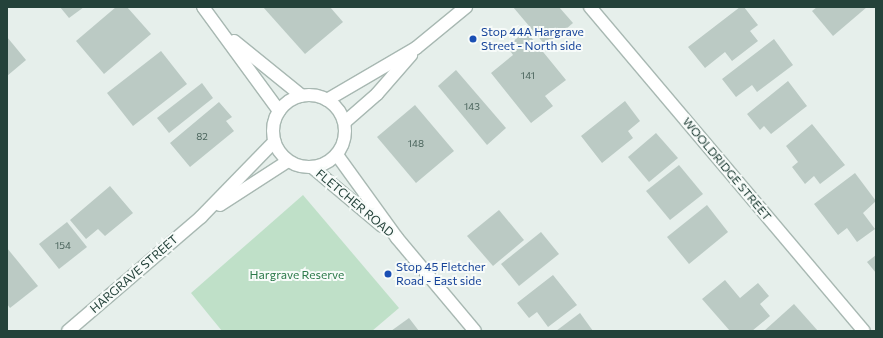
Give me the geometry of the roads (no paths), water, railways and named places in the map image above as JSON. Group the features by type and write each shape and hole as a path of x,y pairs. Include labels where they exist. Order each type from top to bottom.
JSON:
{"street":[{"path":"203,7 223,31 279,111"},
{"path":"327,100 416,48 466,7"},
{"name":"WOOLDRIDGE STREET","path":"590,7 864,331"},
{"path":"223,31 302,96 327,100 336,107 344,122 343,144 337,155 329,162 313,168 288,161 274,142 273,128 279,111 285,104 302,96"},
{"path":"344,122 377,94 416,48"},
{"name":"HARGRAVE STREET","path":"68,331 201,217 274,142"},
{"name":"FLETCHER ROAD","path":"337,155 397,238 475,331"},
{"name":"HARGRAVE STREET","path":"201,217 288,161"},
{"name":"FLETCHER ROAD","path":"313,168 397,238"}],"place":[{"name":"Stop 44A Hargrave Street - North side","path":"473,39"},
{"name":"Stop 45 Fletcher Road - East side","path":"388,274"}],"park label":[{"name":"Hargrave Reserve","path":"297,275"}]}
